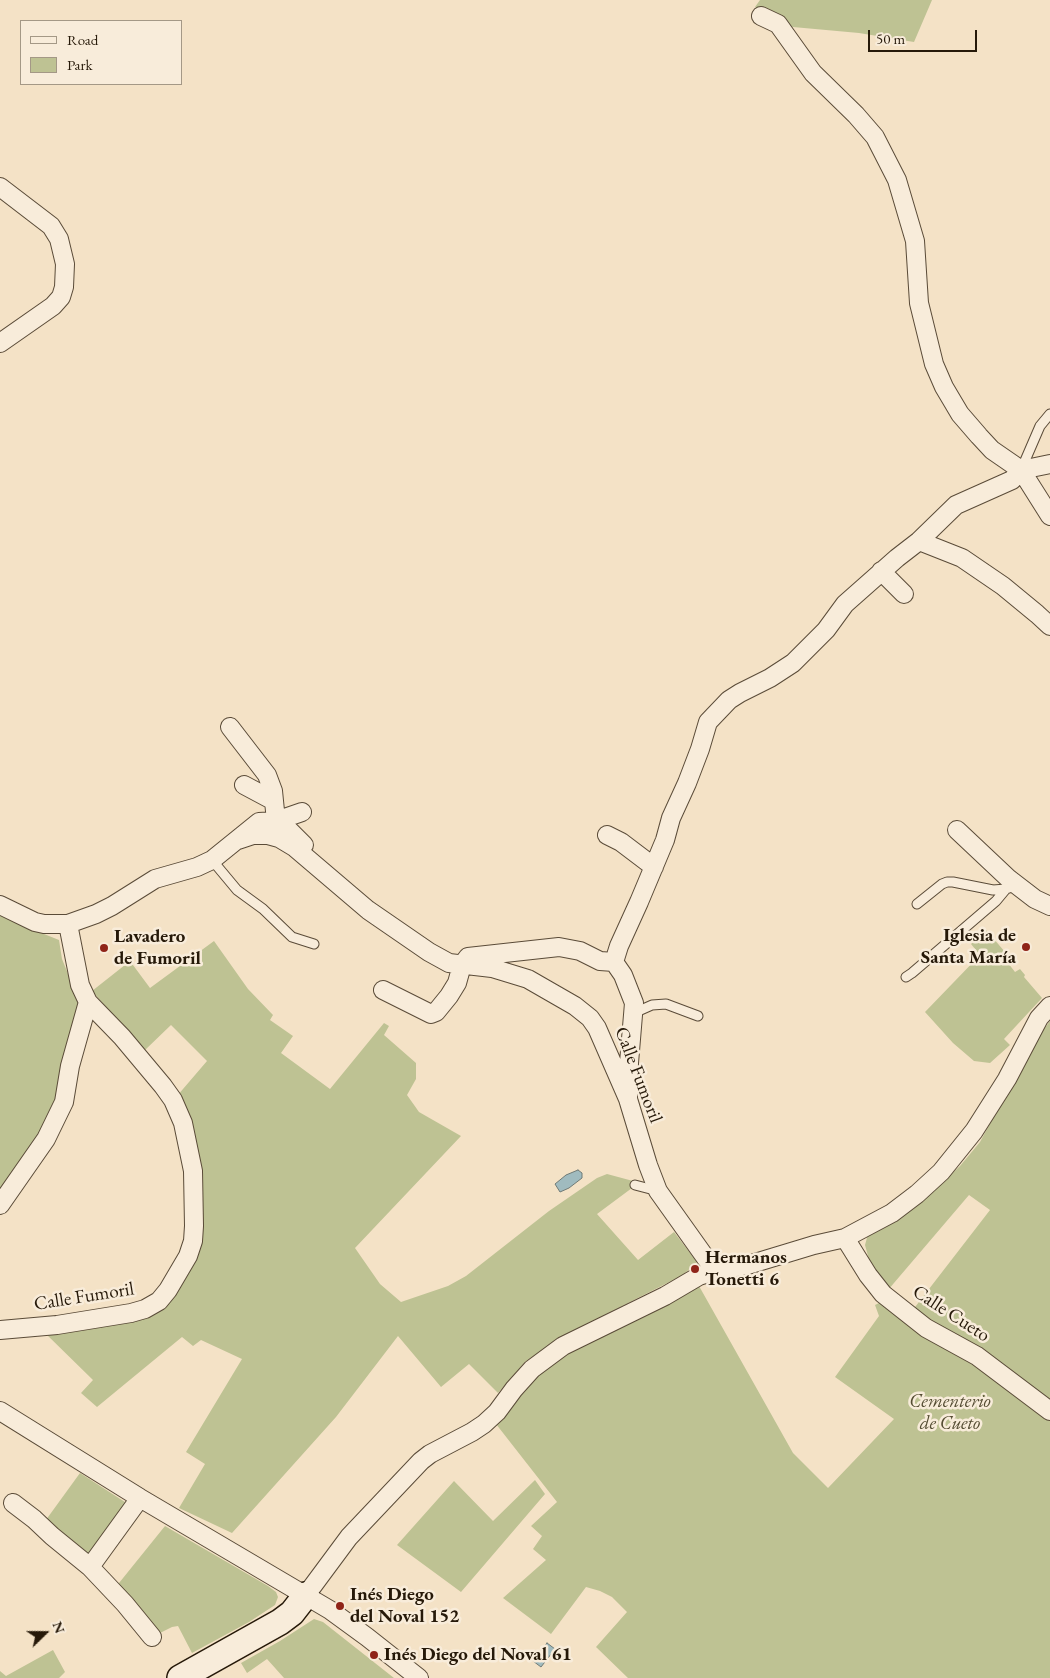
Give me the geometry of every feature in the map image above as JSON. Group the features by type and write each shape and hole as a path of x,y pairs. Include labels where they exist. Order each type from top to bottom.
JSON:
{"main road":[{"path":"180,1678 280,1622 292,1613 306,1595"}],"street":[{"path":"761,16 778,24 813,73 856,114 875,137 897,180 908,215 915,241 919,303 934,364 944,387 960,414 990,448 1021,470 1050,516"},
{"path":"0,187 50,226 59,239 65,264 64,287 61,297 53,306 0,343"},
{"path":"614,962 619,946 665,840 671,818 687,783 708,722 729,700 770,678 793,662 826,630 845,604 880,572 919,541 956,505 1012,480 1021,470 1050,464"},
{"path":"919,541 962,558 1003,586 1044,609 1050,626"},
{"path":"880,572 904,594"},
{"path":"230,727 267,775 271,784 276,821"},
{"path":"244,784 274,801"},
{"name":"Calle Fumoril","path":"0,1330 56,1325 145,1309 159,1301 168,1290 188,1256 193,1241 193,1171 182,1123 173,1100 122,1036 88,1002 80,985 68,924 112,906 155,879 197,867 212,860 259,822 276,821 302,812"},
{"name":"Calle Fumoril","path":"276,821 287,828 306,846 338,886"},
{"path":"957,830 1011,887 1050,906"},
{"name":"Calle Fumoril","path":"238,840 253,835 268,835 279,838 294,847 368,910 429,952 449,963 492,968 528,979 575,1006 590,1018 600,1032 628,1100 658,1191 715,1271"},
{"path":"607,835 621,842 654,867"},
{"path":"0,905 35,922 68,924"},
{"path":"383,990 431,1014 436,1012 449,996 462,965 468,957 559,947 580,951 600,961 614,962"},
{"path":"614,962 623,975 634,1003 628,1100"},
{"path":"0,1205 46,1139 64,1102 70,1066 88,1002"},
{"path":"306,1595 349,1537 401,1480 430,1454 484,1424 497,1412 532,1369 563,1346 665,1296 698,1276 748,1265 814,1245 845,1238 892,1213 917,1194 941,1172 963,1146 991,1106 1040,1018 1050,1006"},
{"name":"Calle Cueto","path":"845,1238 868,1275 883,1294 926,1328 977,1356 1050,1411"},
{"path":"0,1411 205,1538 306,1595 367,1637 419,1678"},
{"path":"90,1567 140,1498"},
{"path":"13,1503 34,1518 52,1536 90,1567 125,1604 152,1637"}],"lane":[{"path":"1021,470 1040,426 1050,414"},
{"path":"212,860 237,890 263,909 292,937 314,944"},
{"path":"917,904 947,882 993,890 1011,887"},
{"path":"906,977 912,974 1011,887"},
{"path":"634,1013 652,1006 666,1004 698,1016"},
{"path":"635,1185 658,1191"}],"green space":[{"path":"760,0 932,0 914,42 782,24 755,7"},
{"path":"0,913 59,940 62,959 79,1001 80,1009 69,1077 47,1128 0,1198"},
{"path":"986,930 1012,960 1008,963 1015,972 1020,969 1025,975 1024,977 1042,998 1004,1039 1010,1045 990,1063 974,1061 953,1043 925,1012 980,955 971,944"},
{"path":"214,941 248,989 273,1015 270,1020 293,1036 281,1053 330,1089 384,1023 389,1026 384,1035 416,1063 416,1079 407,1095 419,1112 461,1136 355,1248 380,1284 401,1302 448,1286 466,1276 549,1211 597,1178 607,1174 633,1181 632,1188 597,1214 638,1260 674,1232 697,1262 683,1275 563,1336 526,1361 498,1393 469,1364 441,1387 398,1336 336,1417 232,1533 179,1508 205,1464 186,1452 242,1359 201,1340 193,1346 182,1337 97,1407 81,1393 93,1380 44,1332 144,1317 195,1254 177,1096 207,1061 171,1025 144,1051 92,991 130,961 150,988"},
{"path":"1050,1021 1050,1404 912,1311 990,1210 969,1195 888,1290 870,1263 865,1245 868,1234 871,1235 930,1194 960,1166 980,1142 1034,1042"},
{"name":"Cementerio de Cueto","path":"699,1286 793,1453 828,1488 894,1419 835,1377 879,1316 875,1305 883,1301 1050,1414 1050,1678 628,1678 596,1647 627,1612 612,1597 586,1587 551,1634 503,1598 546,1560 533,1549 542,1536 531,1526 557,1502 496,1424 533,1379 553,1363 586,1341"},
{"path":"80,1473 128,1504 89,1557 43,1524"},
{"path":"535,1480 545,1494 461,1592 397,1545 454,1481 493,1521"},
{"path":"165,1526 268,1586 276,1592 278,1597 275,1605 249,1622 192,1653 178,1626 156,1635 115,1588"},
{"path":"314,1619 323,1622 394,1678 284,1678 267,1659 247,1673 241,1663"},
{"path":"53,1650 65,1672 59,1678 0,1678 0,1671 6,1676"}],"water":[{"path":"578,1170 582,1173 582,1178 560,1192 555,1184 566,1175"},
{"path":"547,1643 555,1649 541,1667 533,1661"}],"place":[{"name":"Iglesia de Santa María","path":"1026,947"},
{"name":"Lavadero de Fumoril","path":"104,948"},
{"name":"Hermanos Tonetti 6","path":"695,1269"},
{"name":"Inés Diego del Noval 152","path":"340,1606"},
{"name":"Inés Diego del Noval 61","path":"374,1655"}]}
